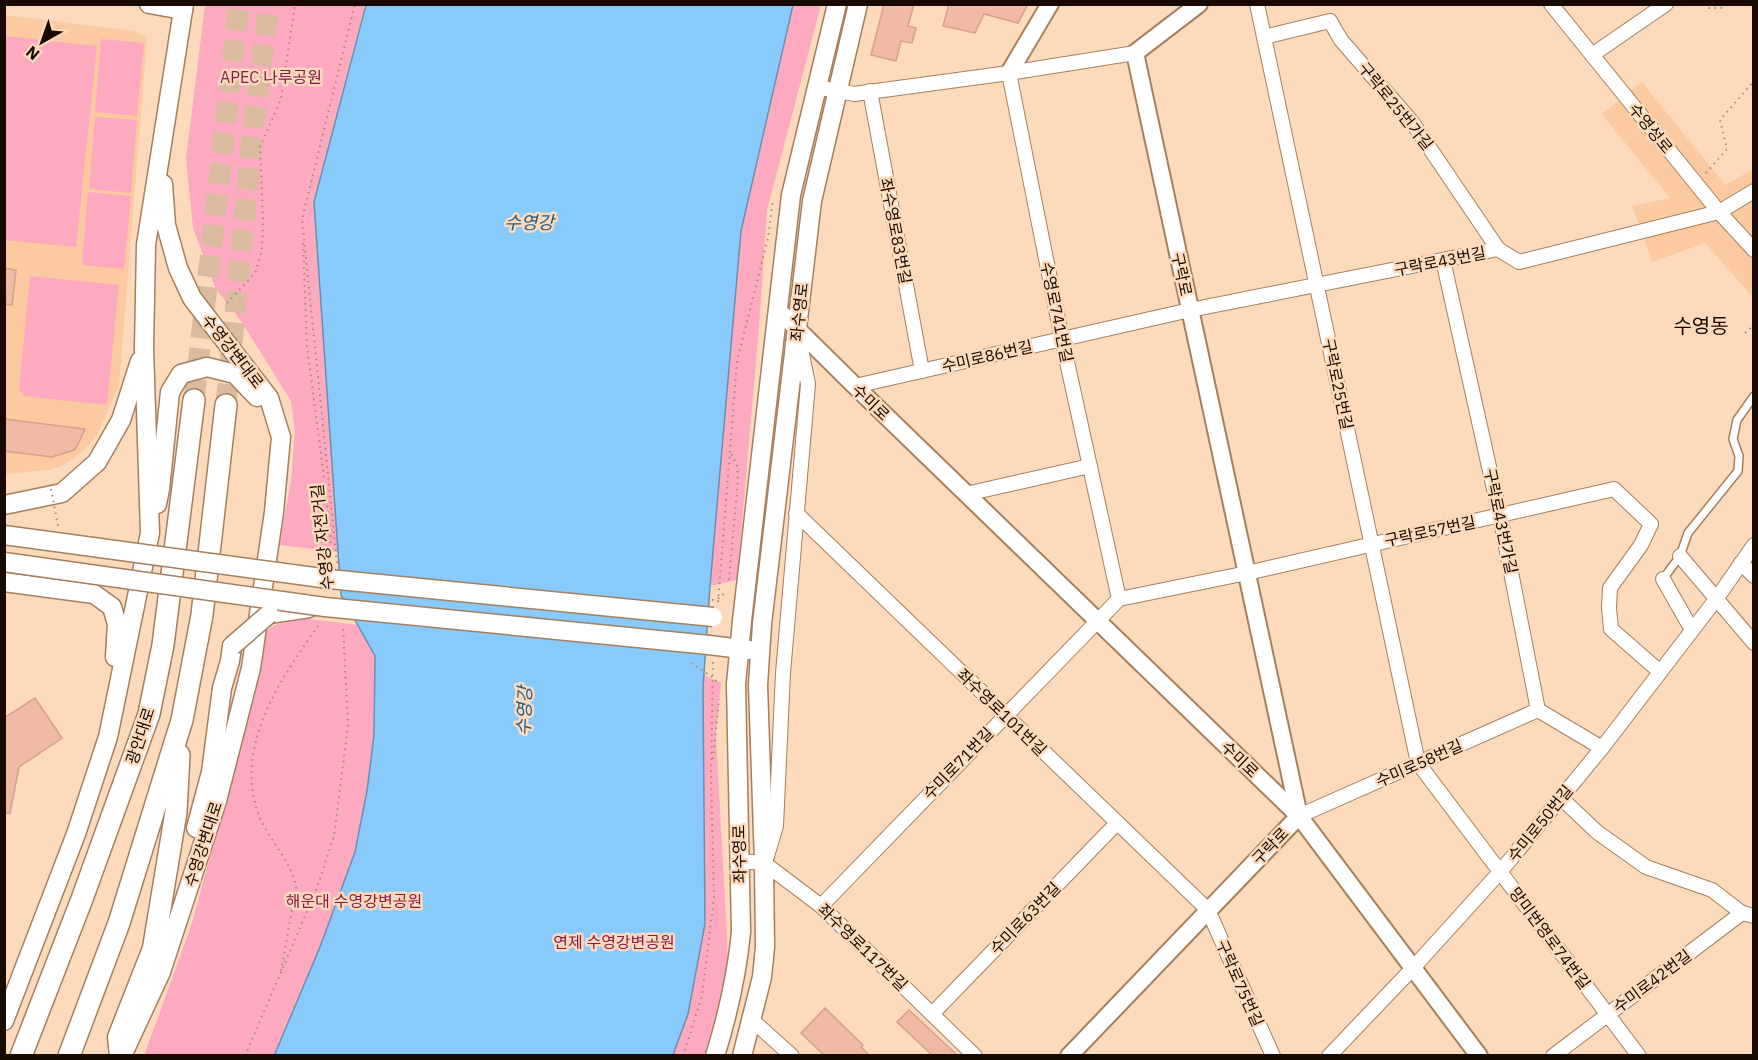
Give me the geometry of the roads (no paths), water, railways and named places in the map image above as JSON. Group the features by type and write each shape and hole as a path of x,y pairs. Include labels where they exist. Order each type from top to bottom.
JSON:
{"highway":[{"name":"광안대로","path":"21,1056 82,899 149,714 163,645 194,400"},
{"name":"광안대로","path":"69,1056 118,923 182,720 202,615 226,405"},
{"path":"154,945 176,812 182,720"}],"main road":[{"path":"149,4 183,8"},
{"name":"좌수영로","path":"715,1056 731,1001 741,932 736,684 791,195 837,4"},
{"name":"좌수영로","path":"742,1056 762,977 765,947 758,686 762,624 812,201 858,4"},
{"name":"수영강변대로","path":"144,348 146,245 183,8"},
{"name":"수영강변대로","path":"121,1056 161,972 217,801 251,668 274,512 281,437 269,398 192,298 178,268 166,225 162,153"},
{"path":"4,505 62,493 97,462 122,420 144,348"},
{"path":"144,348 150,533"},
{"path":"4,1021 76,834 108,737 160,489 170,393 182,374 207,367 235,374 255,394 281,437"},
{"path":"4,535 329,579 711,609 742,621 762,624"},
{"path":"4,562 326,606 760,651"},
{"path":"4,582 94,594 111,607 117,624 108,737"},
{"path":"121,1056 117,1037 191,847 211,772 222,688 232,646 269,614 326,606"}],"street":[{"path":"1009,73 1050,4"},
{"path":"816,87 854,94 1135,53 1199,4"},
{"name":"구락로25번길","path":"1257,4 1418,763"},
{"name":"수영성로","path":"1551,4 1719,212 1754,250"},
{"path":"1592,55 1666,4"},
{"name":"구락로25번가길","path":"1264,37 1330,21 1341,40 1412,122 1498,249"},
{"name":"구락로","path":"1069,1056 1299,816 1135,53"},
{"name":"수영로741번길","path":"1009,73 1062,339 1119,599"},
{"name":"좌수영로83번길","path":"870,91 922,371"},
{"name":"구락로43번길","path":"1190,310 1498,249 1519,262 1719,212 1754,191"},
{"name":"구락로43번가길","path":"1443,260 1500,516 1538,710"},
{"name":"수미로","path":"778,310 1299,816 1479,1056"},
{"name":"수미로86번길","path":"855,386 1190,310"},
{"path":"739,861 764,863 776,826 783,673 808,384 797,327"},
{"path":"966,494 1090,466"},
{"name":"구락로57번길","path":"1247,573 1614,489 1651,524 1641,545 1610,588 1611,629 1659,671"},
{"name":"좌수영로101번길","path":"796,513 1208,910"},
{"name":"수미로50번길","path":"1329,1056 1500,872 1602,748 1717,598 1754,545"},
{"path":"1680,556 1754,643"},
{"path":"1741,563 1754,576"},
{"path":"1096,620 1119,599 1247,573"},
{"path":"1664,579 1692,630"},
{"name":"수미로71번길","path":"821,906 1096,620"},
{"path":"1538,710 1602,748"},
{"name":"수미로58번길","path":"1299,816 1538,710"},
{"name":"망미번영로74번길","path":"1418,763 1639,1056"},
{"path":"1561,798 1596,832 1646,867 1712,890 1748,915"},
{"name":"수미로63번길","path":"932,1014 1117,823"},
{"name":"좌수영로117번길","path":"764,863 821,906 975,1056"},
{"name":"구락로75번길","path":"1208,910 1273,1056"},
{"name":"수미로42번길","path":"1553,1056 1608,1014 1748,915"},
{"path":"752,1020 792,1056"}],"lane":[{"path":"1664,579 1680,556 1688,533 1738,471 1739,456 1733,439 1737,420 1754,396"}],"water":[{"name":"수영강","path":"366,5 793,5 741,231 703,688 705,924 688,1014 673,1055 274,1056 320,947 355,852 367,791 374,735 375,656 341,595 314,202"}],"tunnel":[{"path":"194,400 239,4"},
{"path":"226,405 252,139 269,4"}],"district":[{"name":"수영동","path":"1701,325"}],"park label":[{"name":"APEC 나루공원","path":"271,77"},
{"name":"해운대 수영강변공원","path":"354,901"},
{"name":"연제 수영강변공원","path":"614,942"}]}
